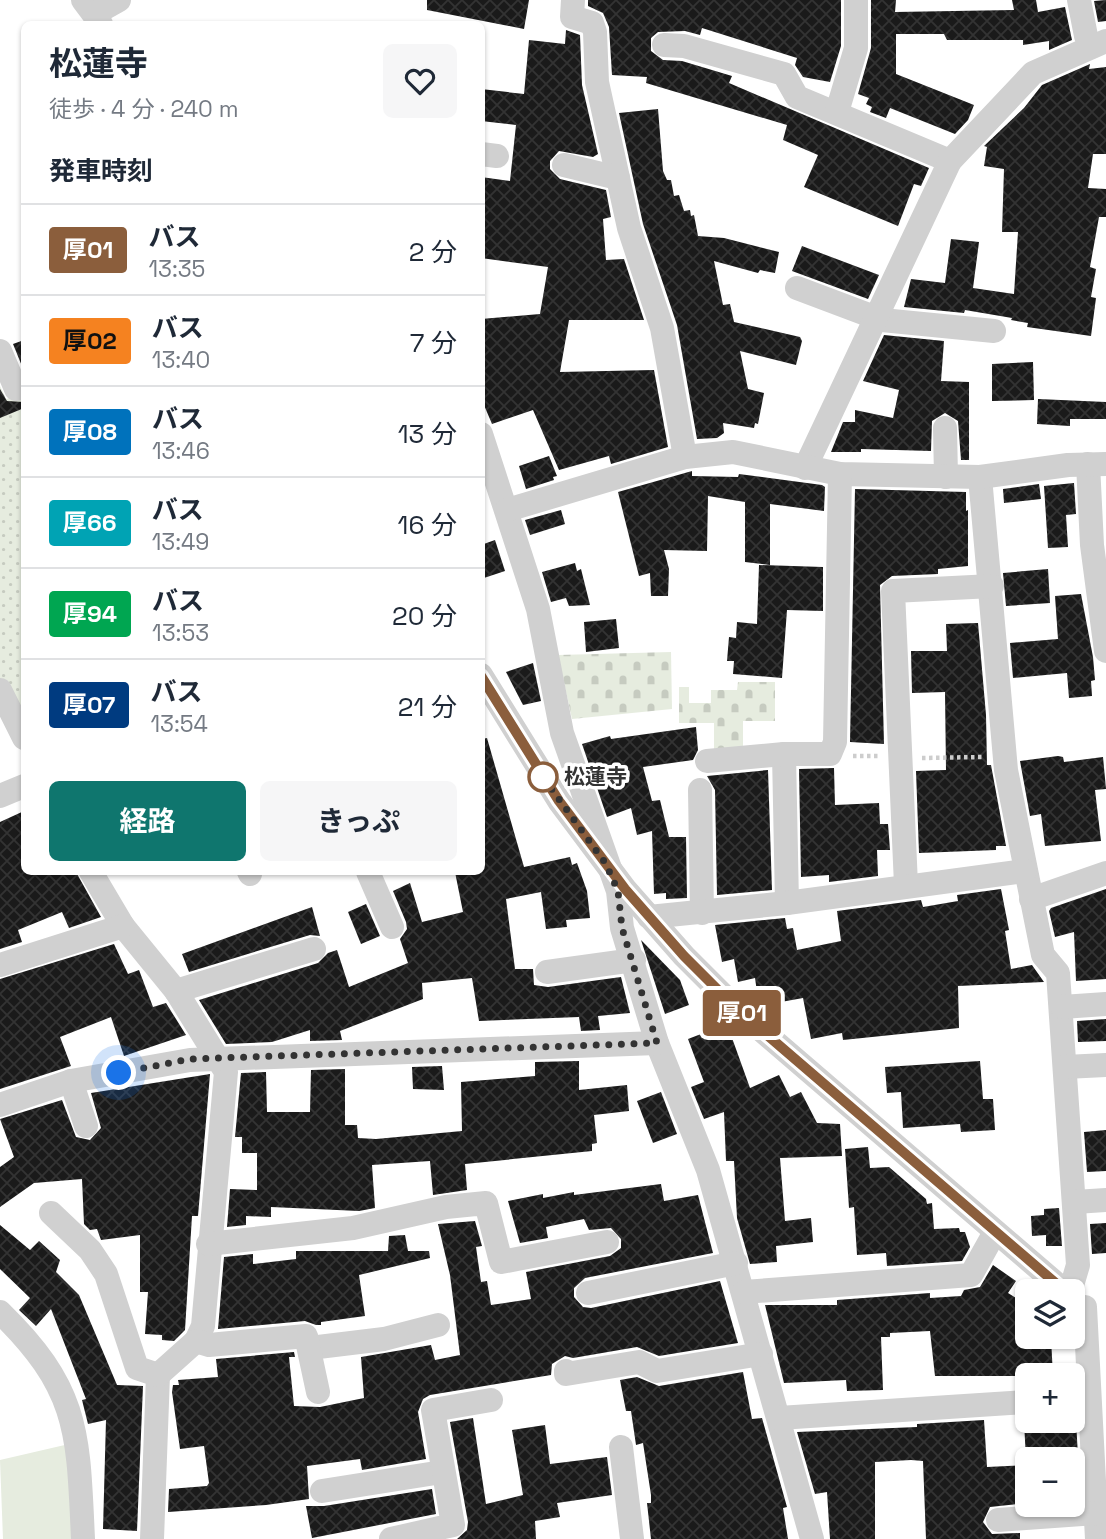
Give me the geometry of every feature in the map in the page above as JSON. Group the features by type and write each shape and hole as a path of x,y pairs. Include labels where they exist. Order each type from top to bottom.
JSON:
{"street":[{"path":"93,13 119,0"},
{"path":"573,0 572,17 592,23 595,32 597,82 629,228 662,328 685,457"},
{"path":"837,111 856,48 846,34 856,0"},
{"path":"1079,0 1086,36 1098,44"},
{"path":"806,468 950,161 1033,73 1098,44"},
{"path":"664,45 688,48 715,61 783,74 792,98 837,111 950,161"},
{"path":"564,165 618,178"},
{"path":"797,288 876,318 994,331"},
{"path":"0,351 16,388 21,387"},
{"path":"944,428 946,477"},
{"path":"485,446 538,609 562,733 606,864 618,891 622,928 634,960 657,1043 708,1170 812,1539"},
{"path":"507,510 685,457 733,453 840,474 980,477 1097,464 1090,584 1106,652"},
{"path":"707,761 784,754 830,754 835,742 840,474"},
{"path":"980,477 992,586 1006,770 1043,955 1058,973 1078,1265 1076,1279"},
{"path":"906,886 893,591 992,586"},
{"path":"485,683 534,764 606,864 649,917 738,1010 1051,1279"},
{"path":"0,690 6,718 21,735"},
{"path":"784,754 787,903"},
{"path":"0,796 21,787"},
{"path":"700,790 702,913"},
{"path":"649,917 787,903 1025,871"},
{"path":"1031,899 1106,873"},
{"path":"94,875 123,926 176,991 226,1072 208,1244 203,1326 196,1342 158,1375 152,1539"},
{"path":"369,875 391,927"},
{"path":"0,965 123,926"},
{"path":"176,991 314,949"},
{"path":"547,972 634,960"},
{"path":"1062,1007 1106,1004"},
{"path":"0,1105 71,1082 190,1059 657,1043"},
{"path":"1065,1068 1106,1065"},
{"path":"71,1082 86,1126"},
{"path":"1074,1202 1106,1200"},
{"path":"208,1244 354,1228 446,1207 486,1203 502,1268 572,1256 607,1242"},
{"path":"51,1213 90,1250 106,1275 137,1368 158,1375"},
{"path":"744,1292 971,1275 995,1232"},
{"path":"588,1293 736,1263"},
{"path":"1085,1308 1106,1326"},
{"path":"0,1312 23,1334 63,1390 76,1435 83,1539"},
{"path":"310,1348 384,1339 438,1325"},
{"path":"196,1342 209,1345 306,1336 318,1392"},
{"path":"566,1371 566,1374 639,1362 657,1371 761,1354"},
{"path":"391,1539 421,1536 453,1525 433,1410 491,1400"},
{"path":"779,1418 1015,1403"},
{"path":"1085,1423 1097,1539"},
{"path":"621,1447 632,1539"},
{"path":"322,1491 442,1472"},
{"path":"998,1520 1096,1513"}],"green space":[{"path":"0,386 6,399 21,395 21,725 0,681"},
{"path":"671,652 672,709 572,719 558,655"},
{"path":"738,682 775,682 775,721 743,721 743,753 714,753 714,723 679,723 679,687 689,687 689,703 711,703 711,690 737,690"},
{"path":"69,1444 75,1539 3,1539 0,1460"}],"building":[{"path":"427,0 529,0 524,29 427,10"},
{"path":"588,0 841,0 841,46 830,82 803,77 795,65 797,58 702,28 700,35 685,31 658,32 651,38 651,51 663,60 682,61 732,76 729,83 929,168 921,186 914,184 898,226 804,187 818,155 783,140 787,125 646,83 647,77 612,75 609,27 603,13 588,6"},
{"path":"871,0 896,0 895,12 1014,10 1012,0 1036,0 1038,12 1065,7 1072,40 1049,50 1049,41 1023,45 1023,40 947,40 944,34 896,34 896,74 974,105 968,120 955,134 890,108 886,118 870,112 872,107 866,104 869,98 858,94 871,48"},
{"path":"1106,0 1106,21 1098,22 1094,1"},
{"path":"566,30 580,35 582,85 598,154 593,157 559,151 550,161 550,169 560,179 606,190 611,217 603,219 606,260 624,259 644,320 569,320 560,372 654,370 668,447 611,464 609,456 559,470 533,410 492,424 485,407 485,319 540,314 548,267 485,259 485,178 510,181 516,125 485,121 485,89 524,94 529,40 565,44"},
{"path":"1090,64 1089,69 1106,67 1106,154 1093,154 1088,188 1106,189 1106,217 1099,217 1090,267 1096,269 1091,297 1096,298 1091,336 1027,327 1028,323 1011,320 1012,318 965,310 964,313 904,307 911,279 945,283 951,239 979,242 973,288 1014,294 1018,232 1002,232 1004,169 984,166 987,147 984,146 1024,108 1042,85"},
{"path":"658,109 663,171 667,180 671,180 674,196 679,195 684,211 690,210 691,216 694,215 698,236 724,238 779,252 775,273 760,270 758,273 714,261 723,305 730,304 734,322 800,337 802,341 796,365 740,351 748,389 764,393 758,424 755,423 754,428 723,423 724,433 717,438 697,439 677,325 643,224 619,113"},
{"path":"802,246 879,275 868,299 792,271"},
{"path":"884,335 944,341 941,381 969,382 969,460 961,460 958,421 945,413 932,421 931,451 861,449 861,452 831,452 843,422 855,422 855,410 893,418 899,390 863,381"},
{"path":"21,341 21,364 13,344"},
{"path":"1033,362 1034,400 992,401 992,364"},
{"path":"0,389 7,401 21,402 21,409 0,418"},
{"path":"1038,399 1106,402 1106,419 1070,419 1070,426 1037,424"},
{"path":"549,456 557,476 553,477 554,480 526,489 519,466"},
{"path":"692,471 692,476 738,477 739,474 822,485 825,487 824,511 770,504 770,565 745,562 745,502 708,496 707,551 664,550 669,569 668,596 651,596 650,573 639,576 618,492"},
{"path":"1074,483 1076,514 1066,515 1068,547 1048,548 1044,486"},
{"path":"1039,484 1041,499 1004,503 1003,489"},
{"path":"855,489 966,492 968,566 938,569 938,574 892,576 880,585 884,744 850,742"},
{"path":"561,510 565,524 530,535 525,520"},
{"path":"495,540 505,571 485,578 485,544"},
{"path":"575,563 577,571 581,569 590,605 569,606 566,598 551,602 542,572"},
{"path":"759,565 823,567 823,611 787,610 782,678 733,674 734,661 727,661 729,637 736,638 737,622 757,624"},
{"path":"1048,569 1050,603 1006,606 1003,573"},
{"path":"1081,594 1093,657 1095,680 1091,681 1092,696 1069,698 1067,673 1013,678 1010,643 1058,639 1055,596"},
{"path":"616,619 619,648 586,652 584,622"},
{"path":"978,623 986,715 987,765 991,765 1006,846 996,846 996,850 919,853 916,771 946,770 945,692 912,693 911,651 947,651 946,624"},
{"path":"533,663 541,701 523,705 506,672"},
{"path":"696,727 698,750 693,760 643,767 652,801 660,800 669,837 686,837 687,898 666,899 666,893 654,894 652,831 637,835 631,808 607,817 582,744 610,736 611,739"},
{"path":"485,738 524,867 570,857 572,865 577,863 587,891 590,918 566,920 567,927 546,929 541,892 506,899 515,969 533,969 534,985 548,987 621,977 630,1013 598,1016 600,1030 581,1031 579,1017 479,1021 472,978 422,983 423,999 340,1031 342,1040 310,1041 310,1030 272,1042 226,1044 199,1000 318,963 328,953 337,950 349,987 408,963 400,939 407,929 406,922 393,891 410,883 422,922 463,912 456,875 485,875"},
{"path":"1063,757 1064,762 1103,757 1106,789 1095,790 1101,841 1045,846 1041,814 1030,816 1020,761"},
{"path":"834,768 835,805 879,803 880,824 888,824 890,850 877,850 878,876 829,882 829,875 801,877 799,769"},
{"path":"768,770 772,890 717,895 715,790 707,776"},
{"path":"21,812 21,875 78,875 101,917 69,928 62,912 18,930 22,942 0,949 0,822"},
{"path":"1001,889 1009,930 1005,931 1011,969 1032,965 1044,982 958,986 959,1028 843,1040 842,1033 811,1039 803,998 770,1004 768,990 757,992 755,978 738,982 734,959 722,962 715,925 785,918 787,929 793,928 797,950 841,941 837,911 921,900 923,907 958,901 957,895"},
{"path":"1106,889 1106,979 1076,981 1074,932 1055,937 1049,911"},
{"path":"366,904 380,936 361,944 348,912"},
{"path":"312,907 320,936 310,935 189,972 182,954"},
{"path":"641,940 680,980 689,1005 665,1014"},
{"path":"114,944 128,974 139,970 153,1007 166,1003 186,1035 124,1056 111,1017 60,1037 71,1066 0,1089 0,979"},
{"path":"1106,1019 1106,1041 1078,1042 1077,1021"},
{"path":"727,1024 750,1088 779,1075 790,1097 801,1092 817,1123 840,1124 842,1156 780,1158 785,1221 811,1218 813,1242 776,1246 777,1262 750,1264 737,1218 734,1161 726,1161 724,1112 704,1119 691,1087 704,1082 688,1039"},
{"path":"579,1061 579,1090 627,1085 629,1111 594,1115 597,1143 592,1144 592,1151 465,1164 467,1190 433,1195 430,1161 372,1165 375,1208 359,1211 271,1207 271,1217 246,1216 246,1225 227,1227 230,1189 257,1190 257,1153 242,1153 242,1137 235,1137 241,1073 266,1072 267,1112 310,1112 311,1070 345,1069 345,1125 357,1125 358,1138 376,1139 462,1131 461,1082 535,1076 535,1062"},
{"path":"980,1061 983,1099 993,1099 995,1130 961,1132 960,1124 903,1128 901,1092 887,1093 885,1067"},
{"path":"442,1066 444,1090 413,1089 412,1067"},
{"path":"210,1074 198,1216 192,1216 185,1330 174,1341 162,1340 162,1335 145,1334 148,1292 140,1292 140,1235 101,1240 97,1229 90,1230 84,1224 82,1179 34,1183 0,1207 0,1167 14,1157 0,1119 62,1100 76,1137 90,1140 101,1128 91,1093"},
{"path":"661,1092 677,1134 653,1143 637,1101"},
{"path":"1106,1130 1106,1171 1087,1172 1084,1132"},
{"path":"868,1147 870,1168 889,1167 926,1199 927,1204 932,1203 934,1229 959,1228 960,1232 965,1232 970,1247 962,1261 887,1266 886,1253 857,1255 854,1207 849,1208 845,1149"},
{"path":"661,1184 664,1201 698,1195 713,1253 585,1278 574,1288 574,1297 583,1307 591,1308 720,1281 738,1343 659,1356 637,1347 573,1358 565,1356 552,1364 551,1375 430,1395 423,1399 418,1412 426,1459 362,1470 360,1459 307,1466 309,1499 168,1512 169,1489 207,1486 209,1483 204,1446 180,1449 172,1392 173,1385 179,1385 178,1380 218,1377 216,1359 294,1352 295,1357 289,1357 294,1406 320,1407 364,1398 361,1357 431,1345 435,1360 460,1355 450,1275 438,1224 475,1221 482,1246 476,1247 481,1282 487,1281 491,1305 531,1299 526,1272 610,1256 621,1248 621,1239 611,1228 589,1230 584,1219 546,1227 548,1238 520,1243 508,1201 543,1194 543,1198 574,1192 574,1195"},
{"path":"1059,1208 1062,1246 1046,1246 1046,1235 1032,1236 1031,1216 1044,1215 1044,1209"},
{"path":"1106,1223 1106,1253 1092,1254 1090,1224"},
{"path":"0,1225 30,1250 39,1241 60,1260 56,1272 79,1295 117,1385 143,1386 137,1531 103,1529 106,1420 88,1424 82,1400 86,1399 51,1309 36,1326 19,1310 30,1298 0,1269"},
{"path":"405,1235 408,1251 429,1251 430,1258 359,1275 365,1316 321,1322 321,1325 305,1321 218,1329 224,1257 253,1254 253,1264 296,1259 296,1251 388,1251 389,1236"},
{"path":"993,1265 1015,1280 1008,1293 1015,1297 1015,1349 1052,1349 1052,1363 1015,1363 1015,1376 935,1376 930,1331 890,1333 890,1337 881,1337 883,1390 847,1391 846,1380 784,1383 765,1305 837,1305 837,1300 930,1293 930,1298 961,1296 964,1290 980,1287"},
{"path":"743,1372 752,1419 762,1418 787,1507 783,1508 788,1539 651,1539 647,1503 651,1503 651,1495 643,1443 636,1445 631,1411 626,1411 620,1380 637,1377 659,1386"},
{"path":"473,1418 486,1504 523,1495 512,1430 545,1425 550,1464 607,1457 612,1495 557,1503 560,1517 535,1521 536,1539 457,1539 467,1530 468,1522 450,1422"},
{"path":"984,1420 987,1467 1015,1466 1015,1504 990,1507 983,1522 992,1534 1020,1533 1020,1539 926,1539 923,1461 911,1460 875,1462 875,1539 830,1539 827,1492 815,1494 797,1432 917,1427 917,1424"},
{"path":"1025,1433 1077,1433 1077,1447 1025,1447"},
{"path":"432,1489 436,1514 312,1538 306,1506 324,1506"}],"bus line":[{"name":"厚01","path":"485,683 559,801 625,889 684,956 738,1010 1051,1279"}],"place":[{"name":"松蓮寺","path":"543,777"}],"route":[{"path":"119,1073 190,1059 657,1043 634,960 622,928 618,891 606,864 543,777"}]}
